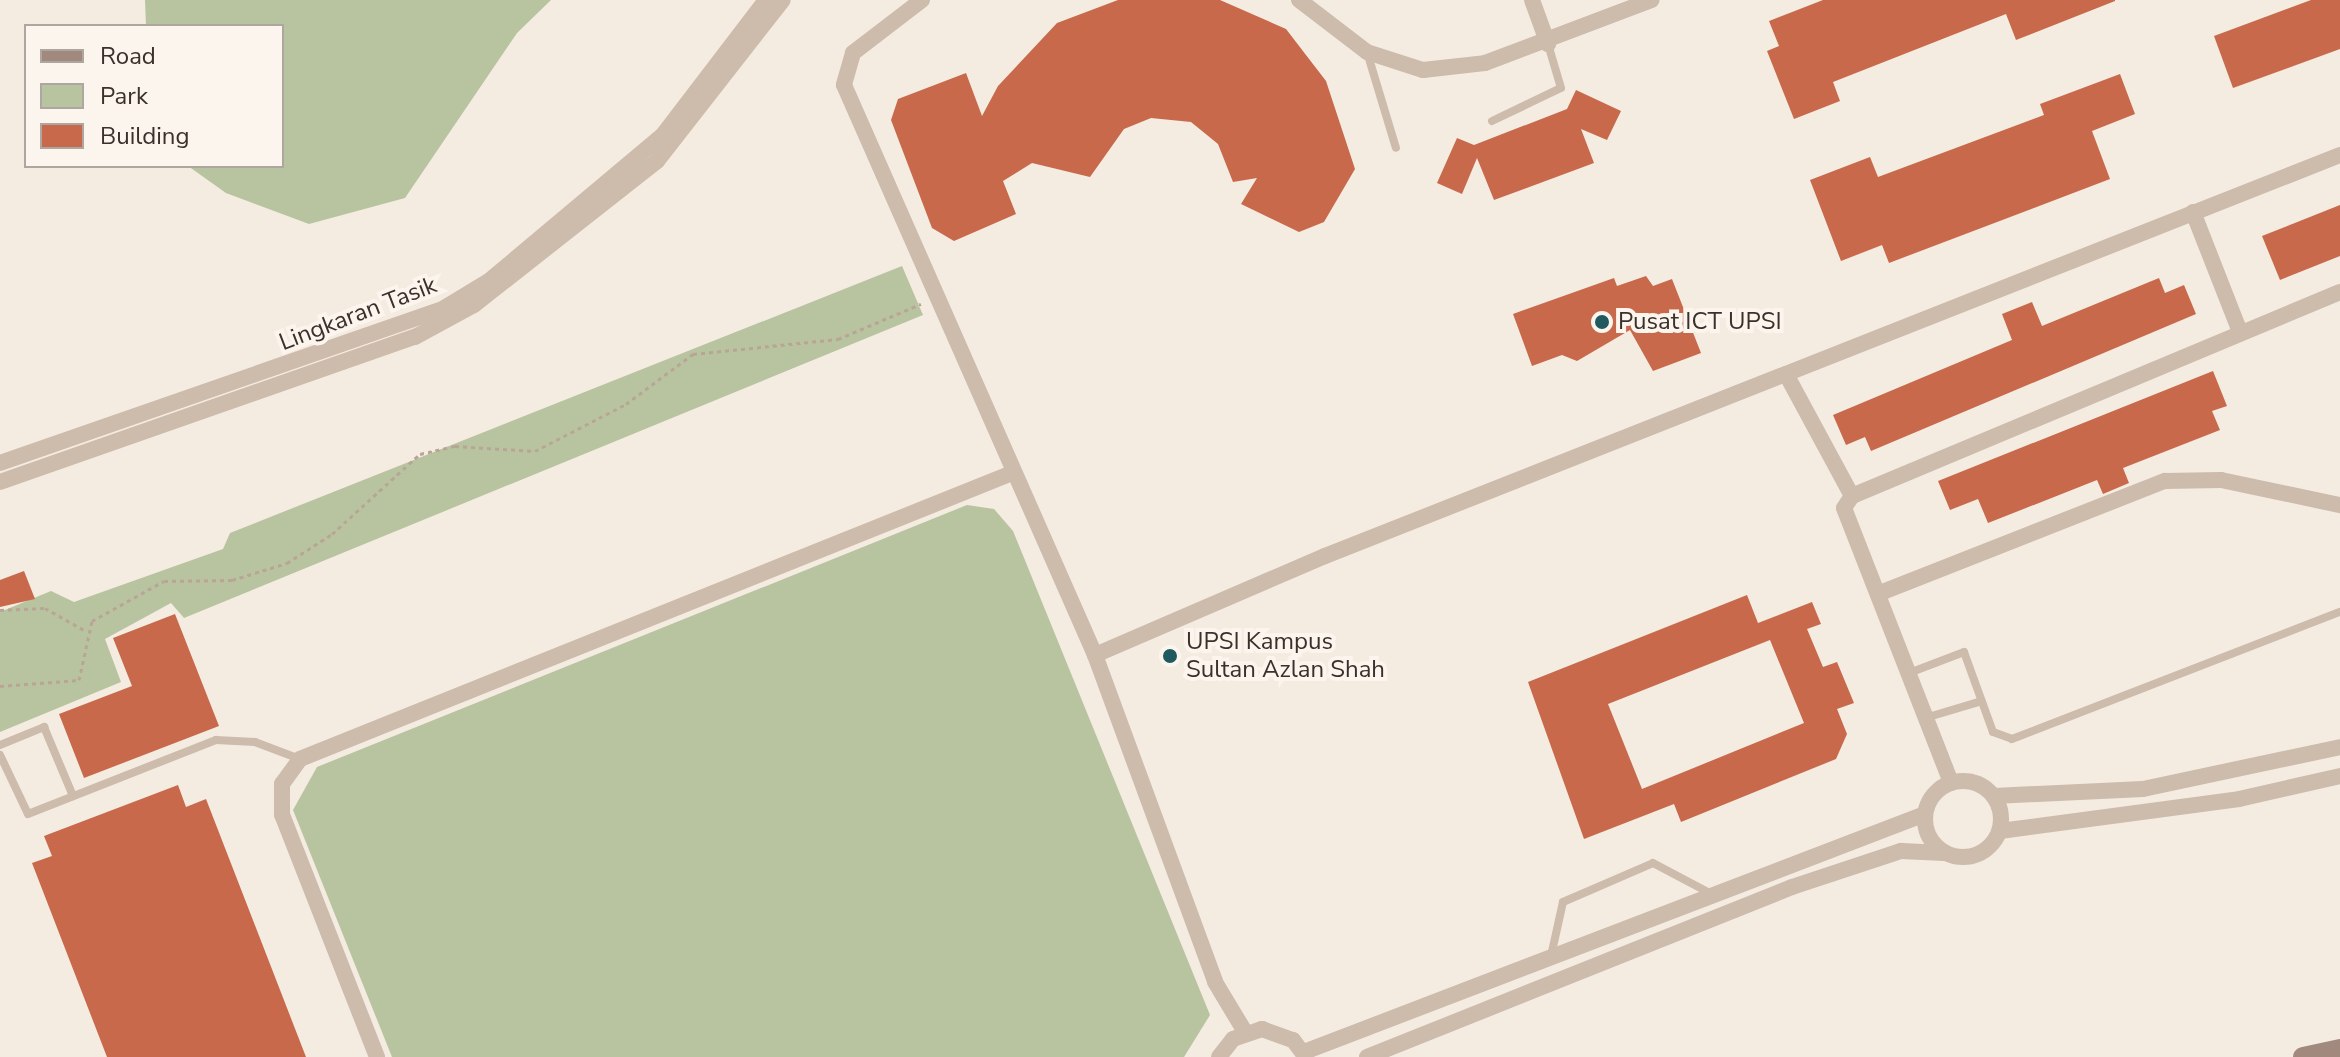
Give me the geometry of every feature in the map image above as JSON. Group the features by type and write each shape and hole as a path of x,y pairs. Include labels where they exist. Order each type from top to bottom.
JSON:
{"main road":[{"path":"2303,1057 2340,1049"}],"street":[{"name":"Lingkaran Tasik","path":"0,463 444,308 489,281 662,136 766,0"},
{"path":"0,482 415,337 474,305 657,161 783,0"},
{"path":"922,0 853,53 844,85 1012,473 1095,655 1215,982 1245,1032"},
{"path":"1299,0 1367,52 1423,70 1485,63 1548,44 1652,0"},
{"path":"1532,0 1548,44"},
{"path":"1095,655 1786,374 2340,155"},
{"path":"2193,212 2240,332"},
{"path":"1951,783 1880,593 1844,508 1852,496 2340,292"},
{"path":"1786,374 1852,496"},
{"path":"377,1057 282,815 282,784 300,759 1012,473"},
{"path":"1880,593 2165,481 2221,480 2340,505"},
{"path":"1944,853 1929,836 1925,814 1938,790 1951,783 1975,783 1994,796 2143,789 2340,747"},
{"path":"1367,1057 1792,887 1901,851 1977,855 2000,831 2239,799 2340,776"},
{"path":"1994,796 2000,831"},
{"path":"1219,1057 1245,1032 1278,1032 1305,1055 1708,892 1925,814"}],"lane":[{"path":"1492,121 1561,88 1548,44"},
{"path":"1367,52 1396,148"},
{"path":"1909,673 1964,652 1993,732 2027,736 2340,612"},
{"path":"1925,718 1982,701"},
{"path":"0,745 44,727 73,796"},
{"path":"0,755 28,814 216,740 255,742 300,759"},
{"path":"1551,956 1563,902 1653,863 1708,892"}],"path":[{"path":"84,630 164,581 243,579 287,563 332,534 420,454 444,446 550,446 626,404 693,354 838,339 936,295"},
{"path":"0,610 45,608 84,630"},
{"path":"0,686 79,680 84,630"}],"green space":[{"path":"145,0 551,0 517,33 405,198 309,224 226,193 191,168 284,168 284,24 146,24"},
{"path":"902,266 923,315 184,618 171,603 105,639 121,682 0,732 0,612 51,591 74,602 223,549 230,533"},
{"path":"967,505 994,509 1013,531 1210,1015 1184,1057 392,1057 293,810 317,767"}],"building":[{"path":"1118,0 1220,0 1286,29 1326,81 1355,169 1324,222 1299,232 1241,204 1257,178 1233,182 1218,144 1191,122 1151,118 1124,129 1090,177 1032,163 1003,181 1016,214 954,241 932,228 891,120 898,99 966,73 982,116 998,86 1057,23"},
{"path":"1823,0 2115,1 2016,40 2006,14 1833,82 1840,101 1794,119 1767,51 1779,46 1769,21"},
{"path":"2311,0 2340,0 2340,49 2233,88 2214,36"},
{"path":"2120,74 2135,114 2092,131 2110,179 1889,263 1882,245 1841,261 1810,180 1870,157 1878,177 2044,115 2040,104"},
{"path":"1576,90 1621,111 1607,140 1581,129 1594,163 1494,200 1477,158 1462,194 1437,183 1457,138 1474,145 1567,109"},
{"path":"2340,205 2340,256 2280,280 2262,236"},
{"name":"Pusat ICT UPSI","path":"1646,276 1653,286 1672,279 1701,353 1653,371 1630,330 1577,361 1562,355 1532,366 1513,314 1614,278 1617,286"},
{"path":"2159,278 2165,293 2184,285 2196,314 1871,451 1865,437 1846,445 1833,415 2012,340 2002,314 2032,302 2042,326"},
{"path":"2213,371 2227,406 2212,411 2220,430 2123,468 2129,483 2103,494 2097,480 1988,523 1978,499 1950,510 1938,481"},
{"path":"24,571 35,599 0,607 0,580"},
{"path":"1747,595 1758,623 1812,602 1821,624 1807,629 1823,667 1837,662 1854,703 1837,709 1847,734 1836,759 1681,822 1674,804 1584,839 1528,682","holes":["1770,640 1804,723 1642,789 1608,704"]},
{"path":"175,614 219,726 84,778 59,714 132,686 113,638"},
{"path":"178,785 186,807 206,799 306,1057 107,1057 32,863 52,856 44,836"}],"place":[{"name":"Pusat ICT UPSI","path":"1602,322"},
{"name":"UPSI Kampus Sultan Azlan Shah","path":"1170,656"}]}
